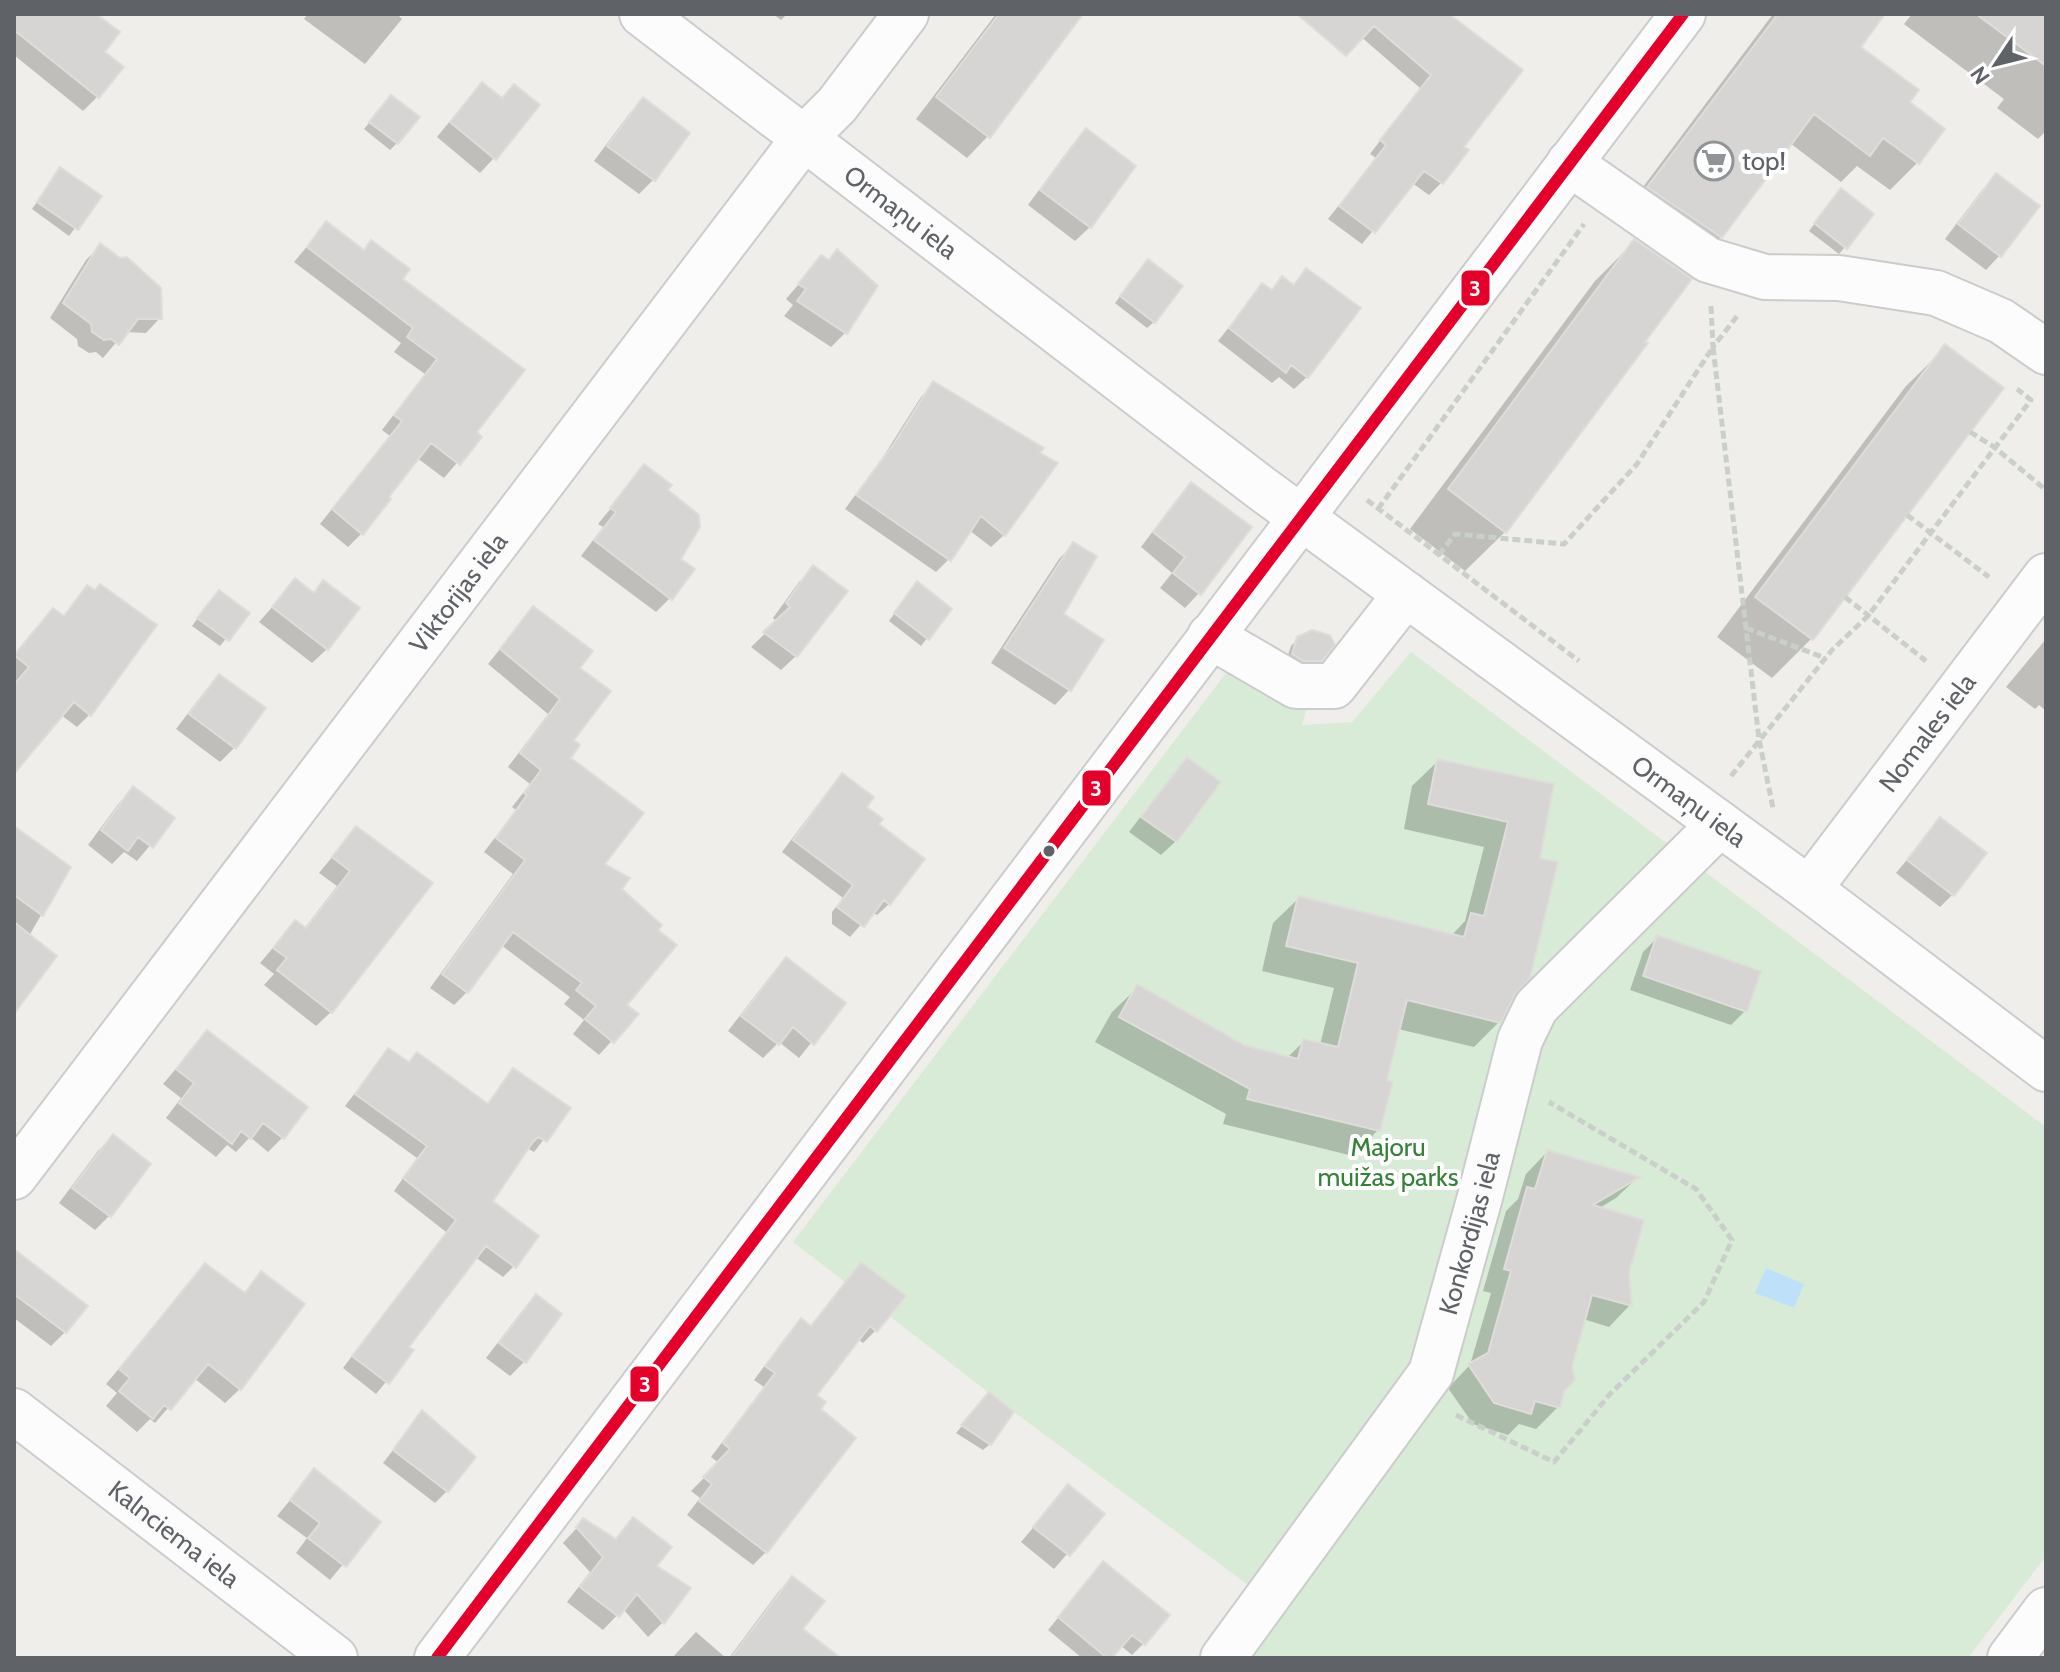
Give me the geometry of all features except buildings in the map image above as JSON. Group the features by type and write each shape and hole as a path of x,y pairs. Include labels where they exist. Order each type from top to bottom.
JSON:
{"street":[{"name":"Ormaņu iela","path":"642,14 1300,516 1809,889 2046,1069"},
{"name":"Viktorijas iela","path":"14,1177 804,138 837,105 906,14"},
{"path":"437,1658 1683,14"},
{"path":"1569,163 1708,260 1765,277 1839,278 1936,293 2001,321 2046,352"},
{"name":"Nomales iela","path":"1809,889 2035,590"},
{"path":"1210,636 1296,686 1334,686 1406,594"},
{"name":"Konkordijas iela","path":"1223,1658 1431,1373 1509,1078 1520,1040 1536,1007 1720,824"},
{"name":"Kalnciema iela","path":"14,1411 335,1658"},
{"path":"2010,1658 2046,1610"}],"path":[{"path":"1378,509 1609,190"},
{"path":"1708,260 1713,347 1759,739 1773,809"},
{"path":"1439,555 1455,534 1564,544 1637,464 1713,347 1765,277"},
{"path":"1731,776 1825,658 1868,616 2031,400 2007,381"},
{"path":"1970,432 1994,447 2046,490"},
{"path":"1907,515 1929,532 2035,590"},
{"path":"1845,597 1961,688"},
{"path":"1746,628 1825,658"},
{"path":"1431,1373 1440,1407 1554,1462 1610,1394 1704,1302 1732,1240 1696,1189 1509,1078"}],"green space":[{"name":"Majoru muižas parks","path":"1411,652 2046,1127 2046,1556 1968,1658 1252,1658 1285,1612 1014,1412 793,1242 1226,673 1307,708 1302,725 1352,722"}],"water":[{"path":"1766,1268 1804,1284 1794,1308 1755,1293"}],"transit line":[{"name":"3","path":"437,1658 1683,14"}],"place":[{"name":"top!","path":"1714,161"}]}
